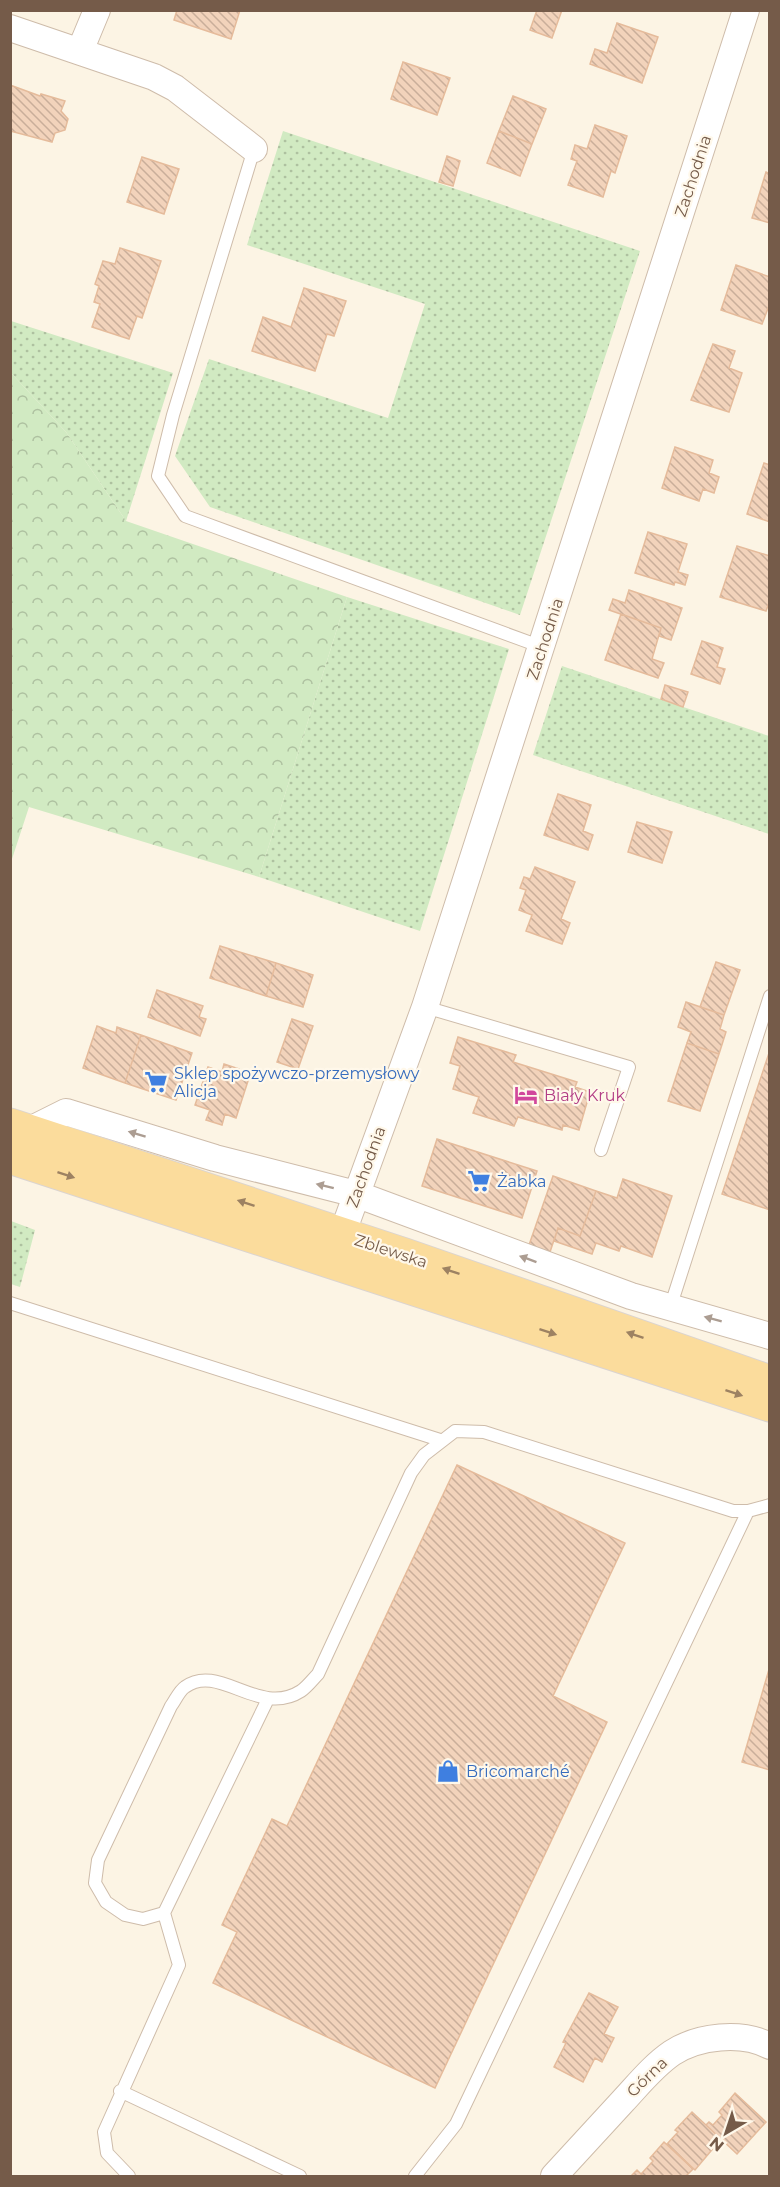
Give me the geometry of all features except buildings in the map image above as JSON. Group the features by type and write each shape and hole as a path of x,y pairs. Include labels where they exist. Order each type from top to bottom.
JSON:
{"main road":[{"name":"Zblewska","path":"16,1138 337,1249 770,1405"},
{"name":"Zblewska","path":"337,1249 770,1382"}],"street":[{"path":"80,51 97,10"},
{"name":"Zachodnia","path":"337,1249 425,1006 746,10"},
{"path":"10,28 154,77 176,88 254,149"},
{"path":"16,1138 66,1112 214,1158 356,1194 481,1242 670,1308 770,1336"},
{"name":"Górna","path":"554,2176 653,2068 673,2052 695,2043 720,2038 741,2038 770,2046"}],"lane":[{"path":"254,149 173,415 158,476 185,516 542,647"},
{"path":"670,1308 770,996"},
{"path":"425,1006 629,1067 601,1150"},
{"path":"10,1303 440,1440"},
{"path":"164,1913 143,1919 125,1915 106,1902 95,1883 98,1860 171,1706 185,1687 206,1681 226,1684 246,1694 268,1700 283,1699 302,1690 318,1674 411,1473 424,1455 440,1440 455,1431 484,1432 733,1511 748,1511 770,1505"},
{"path":"415,2176 456,2124 748,1511"},
{"path":"129,2176 107,2153 104,2132 120,2091 172,1986 179,1965 164,1913 268,1700"},
{"path":"120,2091 300,2176"}],"green space":[{"path":"283,131 640,251 520,615 210,507 175,456 209,359 388,418 425,304 247,245"},
{"path":"11,321 173,373 126,521 66,432 11,373"},
{"path":"11,373 66,432 126,521 347,597 259,877 29,807 11,862"},
{"path":"347,597 509,649 420,931 259,877"},
{"path":"562,666 769,736 769,834 533,755"},
{"path":"11,1221 35,1230 20,1287 11,1284"}],"place":[{"name":"Sklep spożywczo-przemysłowy Alicja","path":"156,1082"},
{"name":"Biały Kruk","path":"526,1095"},
{"name":"Żabka","path":"479,1181"},
{"name":"Bricomarché","path":"448,1771"}]}
